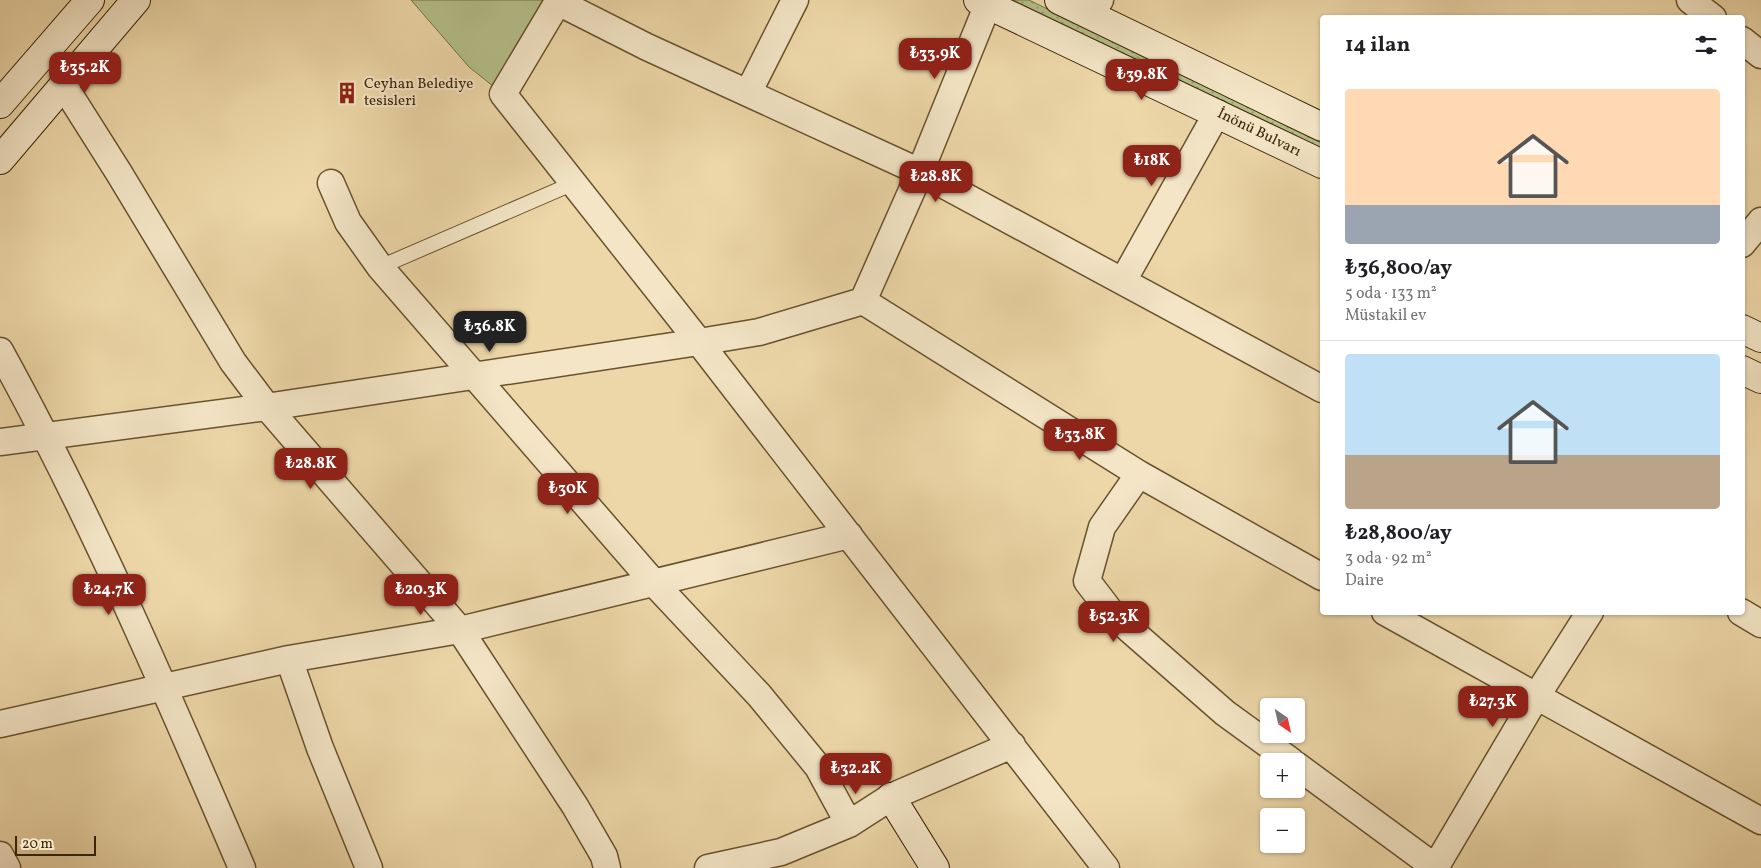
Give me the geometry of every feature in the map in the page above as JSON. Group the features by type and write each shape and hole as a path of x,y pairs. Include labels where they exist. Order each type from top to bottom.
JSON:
{"main road":[{"path":"0,104 90,0"},
{"path":"0,160 136,0"},
{"path":"1059,0 1095,7 1320,126"},
{"name":"İnönü Bulvarı","path":"983,2 1320,163"},
{"path":"1745,330 1761,338"},
{"path":"1745,371 1761,379"},
{"path":"891,797 935,868"}],"street":[{"path":"748,93 795,0"},
{"path":"1690,0 1709,15"},
{"path":"1106,868 850,535 503,94 559,1 647,47 920,172 1320,388"},
{"path":"863,302 920,172 983,2"},
{"path":"1745,42 1761,54"},
{"path":"64,86 233,362 267,407 460,630 575,806 604,856 607,868"},
{"path":"1123,280 1217,113"},
{"path":"331,183 348,222 380,267 654,583 759,695 818,767 849,824"},
{"path":"1745,240 1761,221"},
{"path":"0,442 267,407 699,342 759,332 863,302 1139,474 1320,576"},
{"path":"0,351 47,436 164,686 242,868"},
{"path":"1139,474 1102,527 1087,581 1113,614 1225,712 1279,753"},
{"path":"0,724 289,659 460,630 850,535"},
{"path":"1745,614 1761,624"},
{"path":"1390,615 1761,821"},
{"path":"1305,773 1435,868 1536,697 1588,615"},
{"path":"289,659 320,748 369,868"},
{"path":"708,868 781,852 849,824 891,797 1012,745"},
{"path":"0,855 7,868"}],"lane":[{"path":"380,267 574,183"}],"green space":[{"path":"411,0 559,0 503,94 469,67"},
{"path":"1013,0 1029,0 1320,142 1320,148"}],"place":[{"name":"Ceyhan Belediye tesisleri","path":"347,93"}]}
